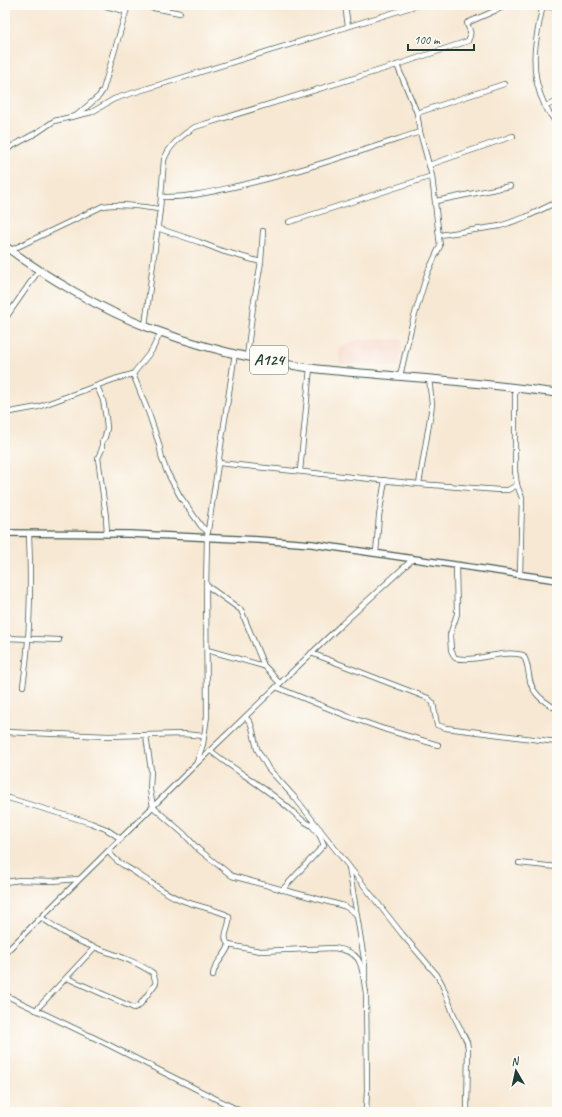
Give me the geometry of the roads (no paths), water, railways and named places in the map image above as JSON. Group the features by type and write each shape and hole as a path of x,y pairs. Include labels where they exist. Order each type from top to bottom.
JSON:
{"highway":[{"name":"A124","path":"8,248 39,270 89,299 144,326 220,350 310,368 557,393"}],"main road":[{"path":"5,533 208,534 312,544 557,580"}],"street":[{"path":"102,5 126,11"},
{"path":"77,115 99,96 103,90 128,5"},
{"path":"138,5 180,13"},
{"path":"345,5 348,26"},
{"path":"5,150 38,132 54,121 92,112 114,99 418,5"},
{"path":"144,326 160,209 164,160 166,153 184,133 195,127 398,65 468,41 471,30 467,23 508,5"},
{"path":"539,5 557,8"},
{"path":"543,5 535,44 533,61 534,77 545,106 557,124"},
{"path":"398,65 417,113 420,132 432,176 440,235 440,246 427,274 412,324 400,376"},
{"path":"417,113 504,84"},
{"path":"545,106 557,102"},
{"path":"161,197 180,198 259,181 309,168 420,132"},
{"path":"429,164 513,136"},
{"path":"290,222 432,176"},
{"path":"436,201 510,186"},
{"path":"440,235 500,226 526,217 557,202"},
{"path":"8,248 103,206 137,206 160,209"},
{"path":"157,228 222,251 261,262"},
{"path":"247,356 252,308 261,262 263,231"},
{"path":"5,319 39,270"},
{"path":"5,413 38,407 133,374 152,350 161,332"},
{"path":"197,763 203,744 207,716 206,585 208,534 235,353"},
{"path":"300,471 310,368"},
{"path":"133,374 149,414 159,444 162,459 168,472 180,496 208,534"},
{"path":"419,484 432,404 429,379"},
{"path":"97,386 103,400 106,418 106,435 102,442 102,449 98,458 107,534"},
{"path":"515,389 515,471 517,485 522,498 520,575"},
{"path":"219,463 419,484 499,490 508,490 517,485"},
{"path":"376,554 379,516 385,480"},
{"path":"23,686 29,638 31,590 30,533"},
{"path":"5,953 197,763 311,653 413,559"},
{"path":"456,566 457,614 450,635 451,650 455,658 464,660 503,654 516,653 523,655 526,660 531,686 536,694 553,707"},
{"path":"206,585 241,610 264,666"},
{"path":"5,638 59,640"},
{"path":"207,650 264,666 280,683"},
{"path":"311,653 428,698 433,703 437,725 468,731 557,742"},
{"path":"276,687 384,729 438,745"},
{"path":"245,717 250,722 252,727 257,750 261,759 274,776 283,783 402,934 437,975 467,1042 467,1112"},
{"path":"5,732 108,736 183,734 204,736"},
{"path":"146,736 151,770 150,790 153,807 198,848 232,876 344,906 357,915"},
{"path":"211,750 228,765 281,802 304,822 320,829"},
{"path":"5,797 91,823 106,829 121,839"},
{"path":"282,890 324,845 320,836 312,826"},
{"path":"108,851 119,863 140,875 164,892 182,901 216,910 229,917 230,922 224,937 229,945 260,952 312,948 344,950 352,953 358,957 366,993"},
{"path":"519,863 557,867"},
{"path":"349,866 365,965 366,1112"},
{"path":"5,882 20,880 52,881 79,879"},
{"path":"42,918 80,941 126,959 153,973 156,983 140,1006 134,1008 67,978"},
{"path":"213,976 214,970 226,953 229,945"},
{"path":"36,1010 95,947"},
{"path":"5,995 101,1041 242,1112"}]}
